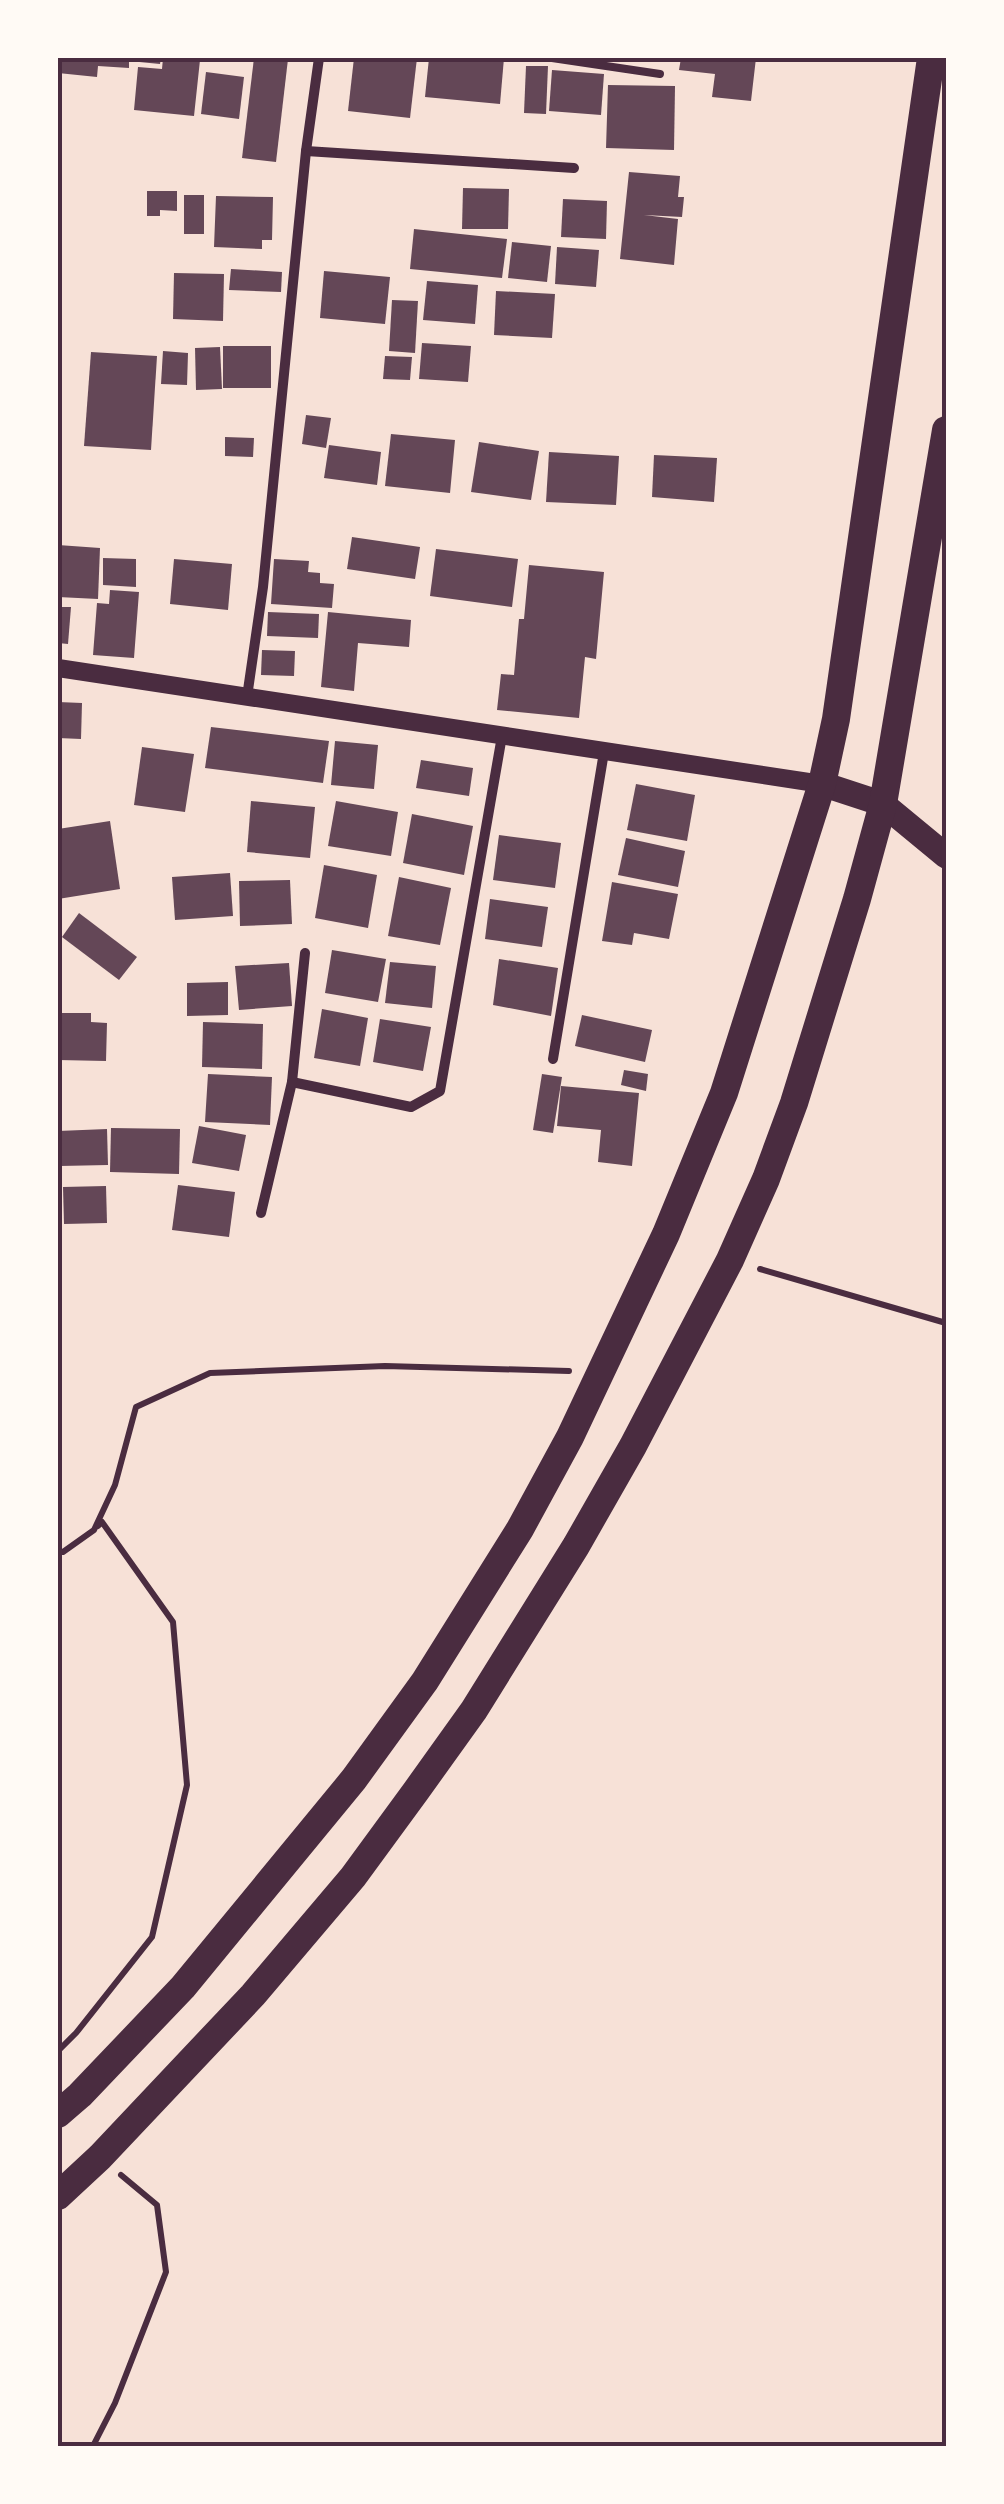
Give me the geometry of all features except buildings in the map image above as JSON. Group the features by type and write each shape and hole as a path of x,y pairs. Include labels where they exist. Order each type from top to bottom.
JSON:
{"highway":[{"path":"58,2114 183,1986 286,1865 425,1680 520,1528 570,1437 666,1234 724,1093 822,784 836,719 931,58"},
{"path":"58,2196 100,2157 253,1994 353,1877 474,1710 586,1530 730,1260 766,1180 794,1103 882,804 946,430"}],"main road":[{"path":"822,784 882,804 946,856"}],"street":[{"path":"247,697 263,587 306,151 319,58"},
{"path":"306,151 574,168"},
{"path":"58,668 822,784"},
{"path":"292,1082 411,1108 440,1092 502,736"},
{"path":"553,1059 604,752"},
{"path":"261,1213 292,1082 306,954"}],"lane":[{"path":"552,58 660,74"}],"path":[{"path":"730,1260 946,1323"},
{"path":"94,1530 116,1486 136,1406 210,1373 386,1366 600,1372"},
{"path":"58,1551 63,1552 102,1522 173,1622 187,1785 152,1937 58,2051"},
{"path":"93,2446 115,2403 166,2272 157,2204 100,2157"}]}
